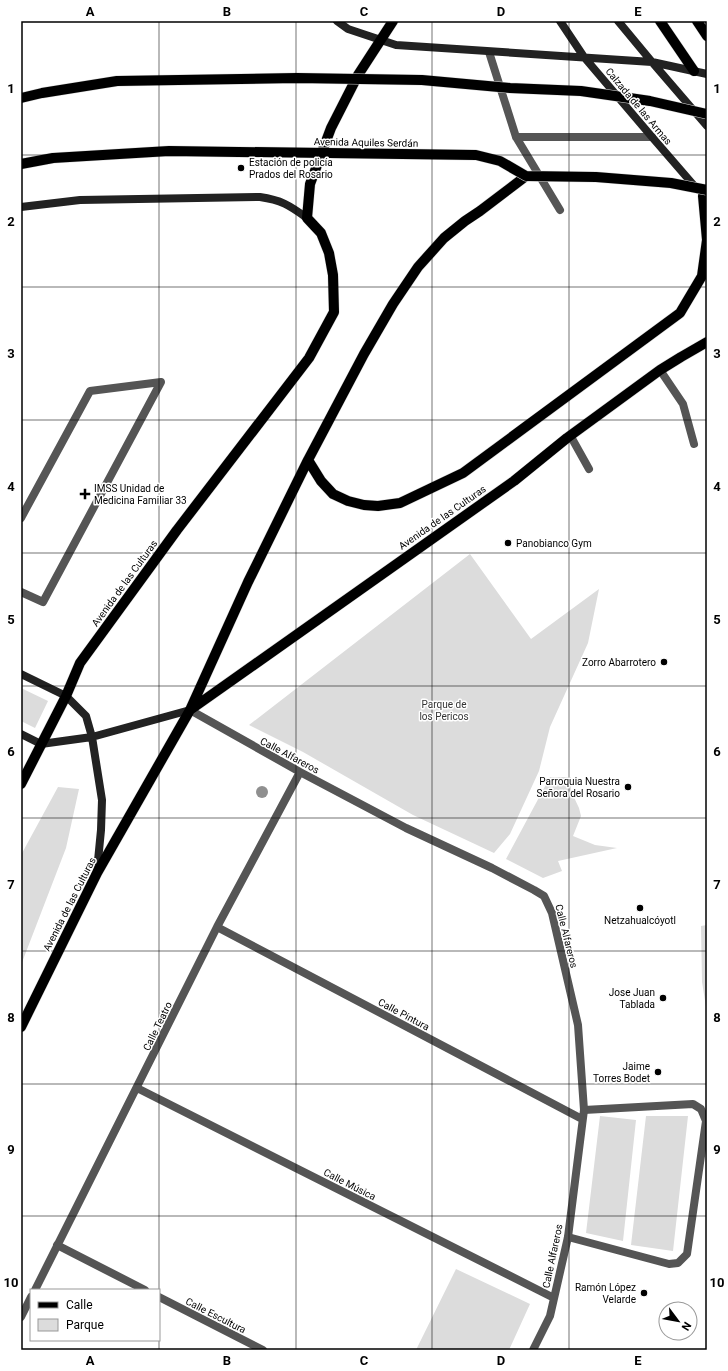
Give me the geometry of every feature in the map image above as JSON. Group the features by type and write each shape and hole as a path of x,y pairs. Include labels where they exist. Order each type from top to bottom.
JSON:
{"main road":[{"path":"306,218 310,184 331,128 358,75 394,21"},
{"path":"660,21 694,70"},
{"path":"696,21 707,36"},
{"path":"21,98 42,93 117,81 297,78 422,80 510,88 581,91 650,101 707,114"},
{"name":"Avenida Aquiles Serdán","path":"21,164 53,158 169,151 476,155 500,161 526,176 596,177 670,184 706,195"},
{"path":"190,710 248,582 308,460 364,354 393,304 418,267 444,238 526,176"},
{"path":"308,460 333,494 348,501 364,505 378,506 400,503 463,473 680,313 702,276 707,240 706,195"},
{"name":"Avenida de las Culturas","path":"21,784 66,696 80,663 177,530 310,358 334,312 333,274 329,253 321,233 306,218"},
{"name":"Avenida de las Culturas","path":"21,1027 97,873 190,710 514,481 570,436 660,370 707,342"}],"street":[{"path":"338,21 348,29 396,45 652,62 707,74"},
{"name":"Calzada de las Armas","path":"560,21 584,57 652,137 706,195"},
{"path":"618,21 707,126"},
{"path":"489,52 516,137 560,210"},
{"path":"516,137 652,137"},
{"path":"21,207 80,200 260,197 275,199 287,204 306,218"},
{"path":"660,370 683,404 694,444"},
{"path":"21,518 90,391 161,382 43,602 21,592"},
{"path":"570,436 589,470"},
{"path":"21,674 66,696 86,716 92,737 102,800 97,873"},
{"name":"Avenida de las Culturas","path":"41,744 92,737 190,710"},
{"name":"Calle Alfareros","path":"190,710 300,772 406,828 492,868 544,896 552,913 578,1025 584,1110 568,1238 550,1316 533,1350"},
{"path":"21,734 41,744"},
{"name":"Calle Teatro","path":"35,1289 217,927 300,772"},
{"name":"Calle Pintura","path":"217,927 582,1119"},
{"name":"Calle Música","path":"137,1088 554,1298"},
{"path":"568,1238 668,1264 678,1263 686,1254 706,1121 701,1109 693,1104 584,1110"},
{"path":"57,1245 143,1289"},
{"name":"Calle Escultura","path":"160,1298 263,1350"},
{"path":"21,1317 30,1299"}],"green space":[{"name":"Parque de los Pericos","path":"470,554 531,639 599,589 588,643 550,727 539,771 510,834 494,853 413,815 303,752 249,725"},
{"path":"21,688 48,701 35,728 21,721"},
{"path":"550,777 571,777 571,791 581,816 573,836 595,845 617,848 558,861 562,871 543,878 506,859"},
{"path":"58,787 79,789 66,848 21,965 21,855"},
{"path":"707,925 707,1013 702,982 701,926"},
{"path":"600,1116 636,1120 623,1241 586,1233"},
{"path":"646,1116 688,1116 673,1251 631,1245"},
{"path":"456,1269 530,1304 509,1350 416,1350"}],"place":[{"name":"Estación de policía Prados del Rosario","path":"241,168"},
{"name":"IMSS Unidad de Medicina Familiar 33","path":"85,494"},
{"name":"Panobianco Gym","path":"508,543"},
{"name":"Zorro Abarrotero","path":"664,662"},
{"name":"Parroquia Nuestra Señora del Rosario","path":"628,787"},
{"name":"Netzahualcóyotl","path":"640,908"},
{"name":"Jose Juan Tablada","path":"663,998"},
{"name":"Jaime Torres Bodet","path":"658,1072"},
{"name":"Ramón López Velarde","path":"644,1293"}]}
